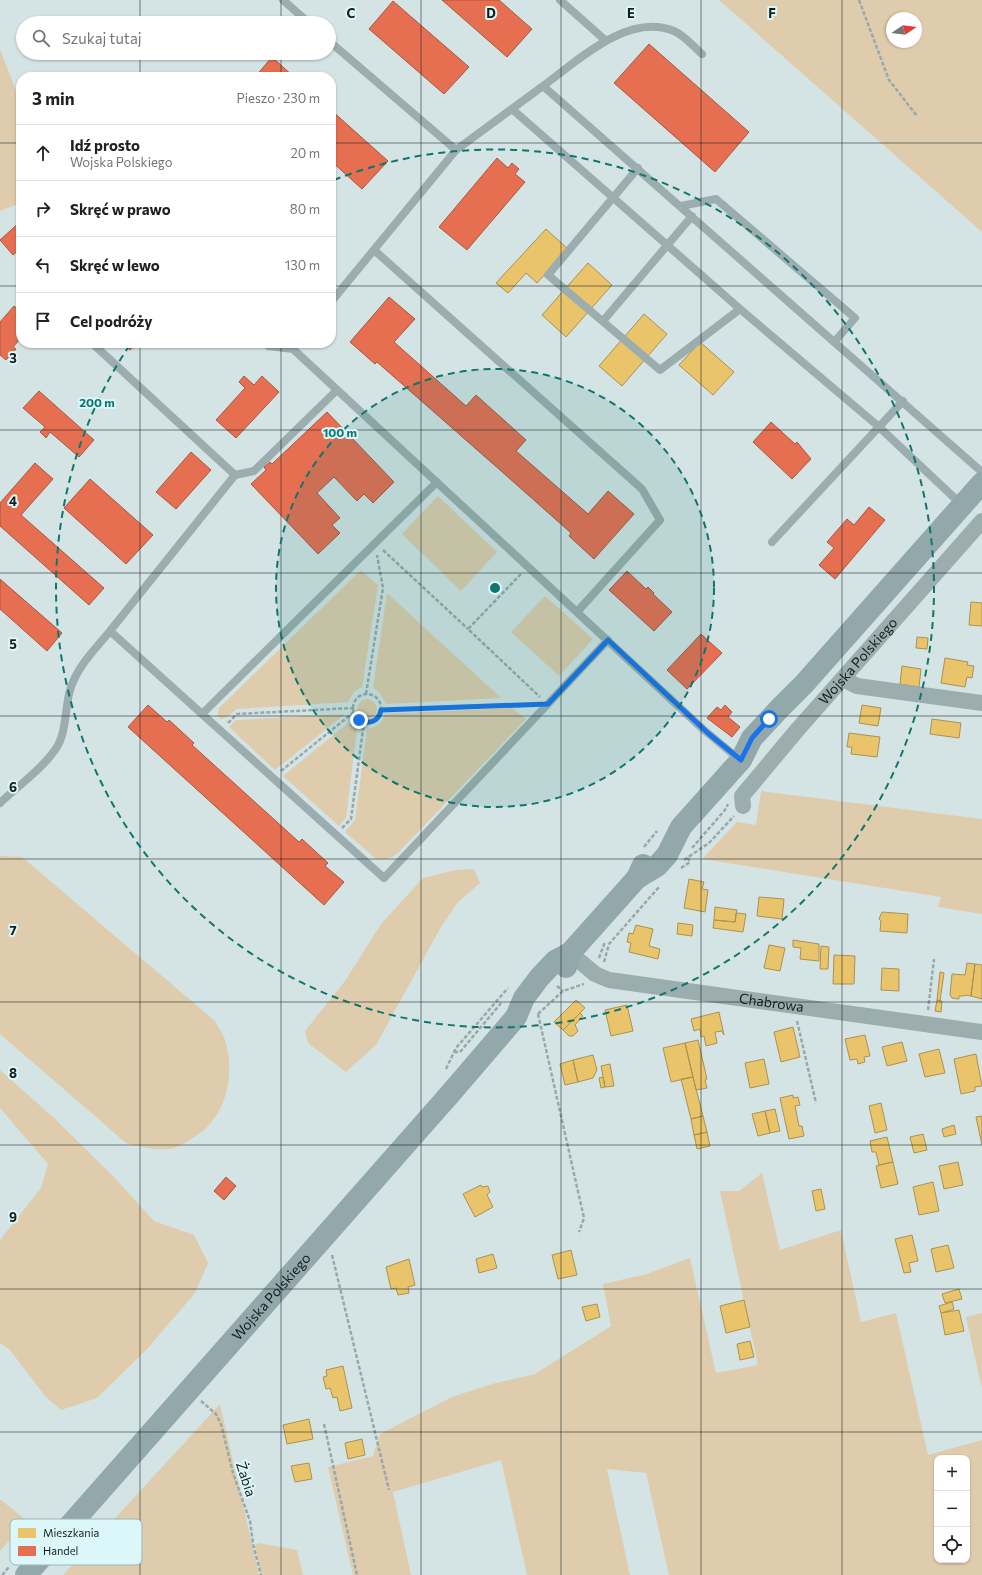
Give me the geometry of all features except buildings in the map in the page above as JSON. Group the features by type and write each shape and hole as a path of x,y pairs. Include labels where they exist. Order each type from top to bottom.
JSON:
{"main road":[{"name":"Wojska Polskiego","path":"76,1519 323,1239 516,1017 524,998 539,978 555,962 570,953 637,878 652,852 669,832 681,827 741,760 752,738 804,684 982,483"},
{"name":"Wojska Polskiego","path":"26,1575 35,1565"}],"street":[{"name":"Wojska Polskiego","path":"743,806 742,796 982,521"},
{"path":"843,679 857,686 982,703"},
{"name":"Chabrowa","path":"570,953 594,974 609,980 982,1032"}],"lane":[{"path":"283,0 301,16"},
{"path":"560,0 605,40"},
{"path":"337,295 456,150 605,40 646,26 674,31 702,54"},
{"path":"336,47 456,150"},
{"path":"543,86 982,472"},
{"path":"512,109 740,309 878,426 962,505"},
{"path":"638,168 612,197 548,275 660,370 740,309"},
{"path":"681,206 716,199 855,318 835,342"},
{"path":"603,321 692,216"},
{"path":"374,250 642,490 660,520 577,612"},
{"path":"97,348 235,475"},
{"path":"297,348 337,390 709,734 741,760"},
{"path":"0,803 42,765 56,749 62,730 69,693 77,670 235,475 254,471 337,390"},
{"path":"772,542 878,426 903,401"},
{"path":"202,714 437,482"},
{"path":"110,631 384,878 608,640"}],"path":[{"path":"859,0 889,80 917,116"},
{"path":"375,543 548,704"},
{"path":"366,694 382,588 375,543"},
{"path":"468,629 528,567"},
{"path":"366,694 377,698 381,710 378,718 369,723 359,720 353,708 357,699 366,694"},
{"path":"381,710 548,704"},
{"path":"220,731 237,714 353,708"},
{"path":"274,779 280,772 354,712"},
{"path":"336,835 351,819 364,722"},
{"path":"926,1024 934,959"},
{"path":"558,986 563,991 538,1014 584,1218 580,1232"},
{"path":"453,1052 460,1052 505,998"},
{"path":"793,1006 816,1103"},
{"path":"323,1239 327,1242 332,1254 389,1490"},
{"name":"Żabia","path":"198,1398 216,1414 221,1424 233,1473 250,1521 253,1544 261,1575"},
{"path":"324,1424 357,1575"}],"shaded area":[{"path":"719,0 982,0 982,232"},
{"path":"0,49 16,91 16,205 0,211"},
{"path":"438,496 497,552 461,591 402,534"},
{"path":"361,570 378,585 362,687 354,692 348,702 237,709 227,717 221,719 217,716 219,708"},
{"path":"387,593 501,698 386,704 379,692 373,688"},
{"path":"545,596 593,639 559,676 511,632"},
{"path":"363,699 371,699 377,705 377,713 371,719 363,719 357,713 357,705"},
{"path":"512,708 526,719 397,854 390,858 379,860 376,859 345,832 355,820 367,729 379,724 385,714"},
{"path":"345,714 275,770 229,727 236,720"},
{"path":"348,723 357,730 346,818 339,826 283,776"},
{"path":"761,791 982,819 982,914 938,907 941,897 702,859 737,822 756,825"},
{"path":"0,856 22,857 215,1021 224,1037 228,1054 228,1082 220,1109 213,1121 203,1131 181,1145 168,1149 150,1148 126,1143 0,1034"},
{"path":"474,869 480,883 458,902 441,927 376,1045 346,1072 308,1043 305,1031 345,981 381,924 423,878 455,870"},
{"path":"0,1070 54,1118 114,1177 154,1221 194,1235 208,1263 195,1293 148,1348 97,1398 61,1410 45,1396 9,1349 0,1343 0,1240 41,1188 48,1164 0,1108"},
{"path":"762,1173 780,1250 841,1230 861,1322 896,1313 928,1455 982,1440 982,1575 669,1575 646,1473 607,1469 630,1575 527,1575 501,1460 393,1492 411,1575 353,1575 328,1467 373,1456 380,1434 452,1397 492,1384 535,1374 611,1326 603,1284 647,1274 690,1258 716,1373 758,1365 720,1191 739,1191"},
{"path":"982,1313 982,1389 966,1317"},
{"path":"220,1404 259,1575 63,1575 72,1565 142,1565 142,1519 114,1519"},
{"path":"0,1499 25,1519 10,1519 10,1540 0,1551"},
{"path":"258,1543 297,1550 303,1575 261,1575 255,1546"}],"route":[{"path":"359,720 369,723 378,718 381,710 548,704 608,640 709,734 741,760 752,738 769,719"}]}
